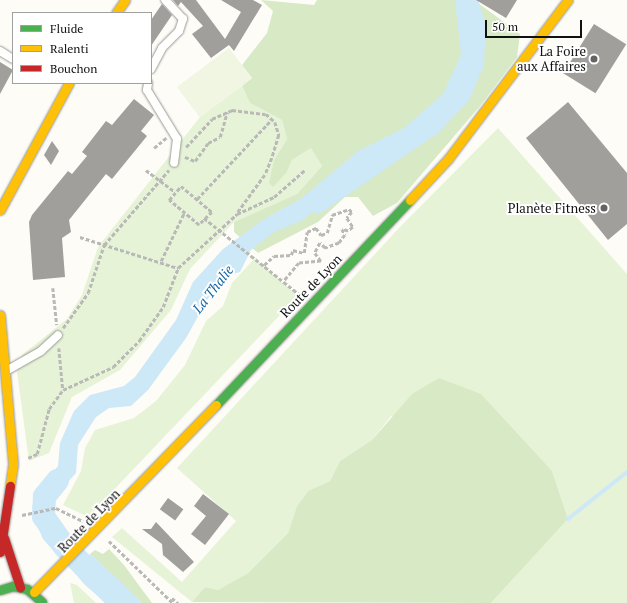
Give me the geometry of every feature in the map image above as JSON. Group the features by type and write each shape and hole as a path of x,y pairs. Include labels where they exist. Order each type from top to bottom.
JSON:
{"main road":[{"path":"117,12 125,0"},
{"name":"Route de Lyon","path":"34,592 58,572 448,159 568,0"},
{"path":"0,210 67,86"},
{"path":"0,314 13,464 10,502 0,552"},
{"path":"4,538 20,587"},
{"name":"Route de Lyon","path":"42,602 58,572"},
{"path":"0,590 20,587 34,592 42,602"}],"lane":[{"path":"152,68 162,48 179,31 183,19 165,0"},
{"path":"0,51 12,58"},
{"path":"148,84 147,90 177,139 174,163"},
{"path":"5,371 34,356 58,335"},
{"path":"0,500 10,502"}],"path":[{"path":"13,464 37,454 49,409 63,390 113,368 138,341 163,306 178,268 237,214 265,175 272,158 280,136 272,119 247,110 228,112 212,119 104,245 88,293 58,335"},
{"path":"182,153 195,161 208,143 220,136 228,112"},
{"path":"197,199 272,119"},
{"path":"146,170 175,192"},
{"path":"237,214 274,197 305,170"},
{"path":"181,186 212,212 204,218 199,225 169,200 175,192 181,186"},
{"path":"264,265 274,256 291,255 293,250 304,253 307,232 316,228 321,235 327,233 332,215 349,209 352,212 347,218 353,227 348,231 342,229 345,235 340,243 325,248 320,243 315,253 321,261 299,262 284,281"},
{"path":"161,261 184,213"},
{"path":"204,218 232,238 299,294"},
{"path":"80,237 161,261 178,268"},
{"path":"53,288 63,390"},
{"path":"27,514 56,508 65,509 97,530 178,603"},
{"path":"171,598 173,603"}],"green space":[{"path":"261,0 314,5 317,0 474,0 520,34 517,57 480,106 397,203 373,216 358,197 345,197 318,222 258,253 234,232 234,222 297,194 322,166 311,148 292,160 287,172 273,187 269,183 274,160 287,139 282,120 250,103 242,86 252,78 242,65 267,33 273,11"},
{"path":"229,48 252,78 200,117 177,87"},
{"path":"242,86 250,103 282,120 287,139 274,160 287,172 292,160 312,147 322,166 297,194 234,222 190,269 171,310 120,370 72,397 49,453 29,461 17,372 22,355 67,319 82,295 98,247 200,117"},
{"path":"498,128 627,274 627,603 491,603 568,519 552,471 517,435 391,416 372,440 340,461 330,481 308,491 297,506 288,533 248,573 218,590 205,587 192,602 112,537 122,528 182,582 236,521 177,468 399,228"},
{"path":"255,258 298,296 88,517 63,505 81,471 85,448 95,430 134,418 156,401 185,365 206,321 223,306 232,283"},
{"path":"439,378 481,394 552,471 568,519 491,603 192,602 205,587 218,590 248,573 288,533 297,506 308,491 330,481 340,461 372,440 412,394"},
{"path":"109,549 124,565 152,603 142,603 90,554 95,550 103,554"},
{"path":"70,583 77,585 96,603 74,603"}],"water":[{"path":"455,0 470,0 478,28 475,61 458,94 414,137 361,167 303,220 274,232 251,250 240,272 228,275 210,295 186,338 148,390 131,406 109,408 96,417 78,445 76,473 48,504 32,509 35,493 58,466 60,443 74,411 90,395 124,386 135,377 176,320 193,282 223,249 261,221 302,198 358,151 404,128 443,94 461,55"},
{"path":"49,512 55,525 72,541 58,556 43,539 34,518"},
{"path":"90,554 142,603 106,603 85,585 73,571"}],"building":[{"path":"173,0 196,0 225,39 241,12 221,0 253,0 262,5 234,51 229,45 211,58 192,34 203,26 181,2 178,6"},
{"path":"476,0 517,0 506,18"},
{"path":"162,4 172,15 152,45 152,19"},
{"name":"La Foire aux Affaires","path":"594,24 626,44 595,93 563,73"},
{"path":"0,62 12,69 12,72 0,94"},
{"path":"134,99 154,115 141,131 147,136 112,179 106,174 69,220 71,232 62,238 65,277 33,280 29,222 32,215 68,171 72,174 87,156 82,152 106,121 112,125"},
{"path":"568,102 627,173 627,224 608,240 526,138"},
{"path":"52,141 59,151 51,165 44,155"},
{"path":"203,494 229,514 205,545 191,534 206,516 194,506"},
{"path":"168,498 183,509 175,520 160,509"},
{"path":"156,522 194,562 183,572 163,555 162,544 142,529 151,529"}],"waterway":[{"name":"La Thalie","path":"317,201 430,124 459,93 472,63 474,28 466,0"},
{"path":"568,519 627,472"},
{"name":"La Thalie","path":"57,480 44,496 43,516 63,545 121,603"}],"traffic: fast":[{"path":"216,405 410,200"},
{"path":"0,590 13,586 27,589 42,602"}],"traffic: slow":[{"path":"117,12 125,0"},
{"path":"410,200 448,159 568,0"},
{"path":"0,210 68,84"},
{"path":"0,315 13,464 10,486"},
{"path":"34,592 216,405"}],"traffic: jam":[{"path":"0,552 10,486"},
{"path":"4,538 20,587"}],"place":[{"name":"La Foire aux Affaires","path":"594,59"},
{"name":"Planète Fitness","path":"604,208"}]}
